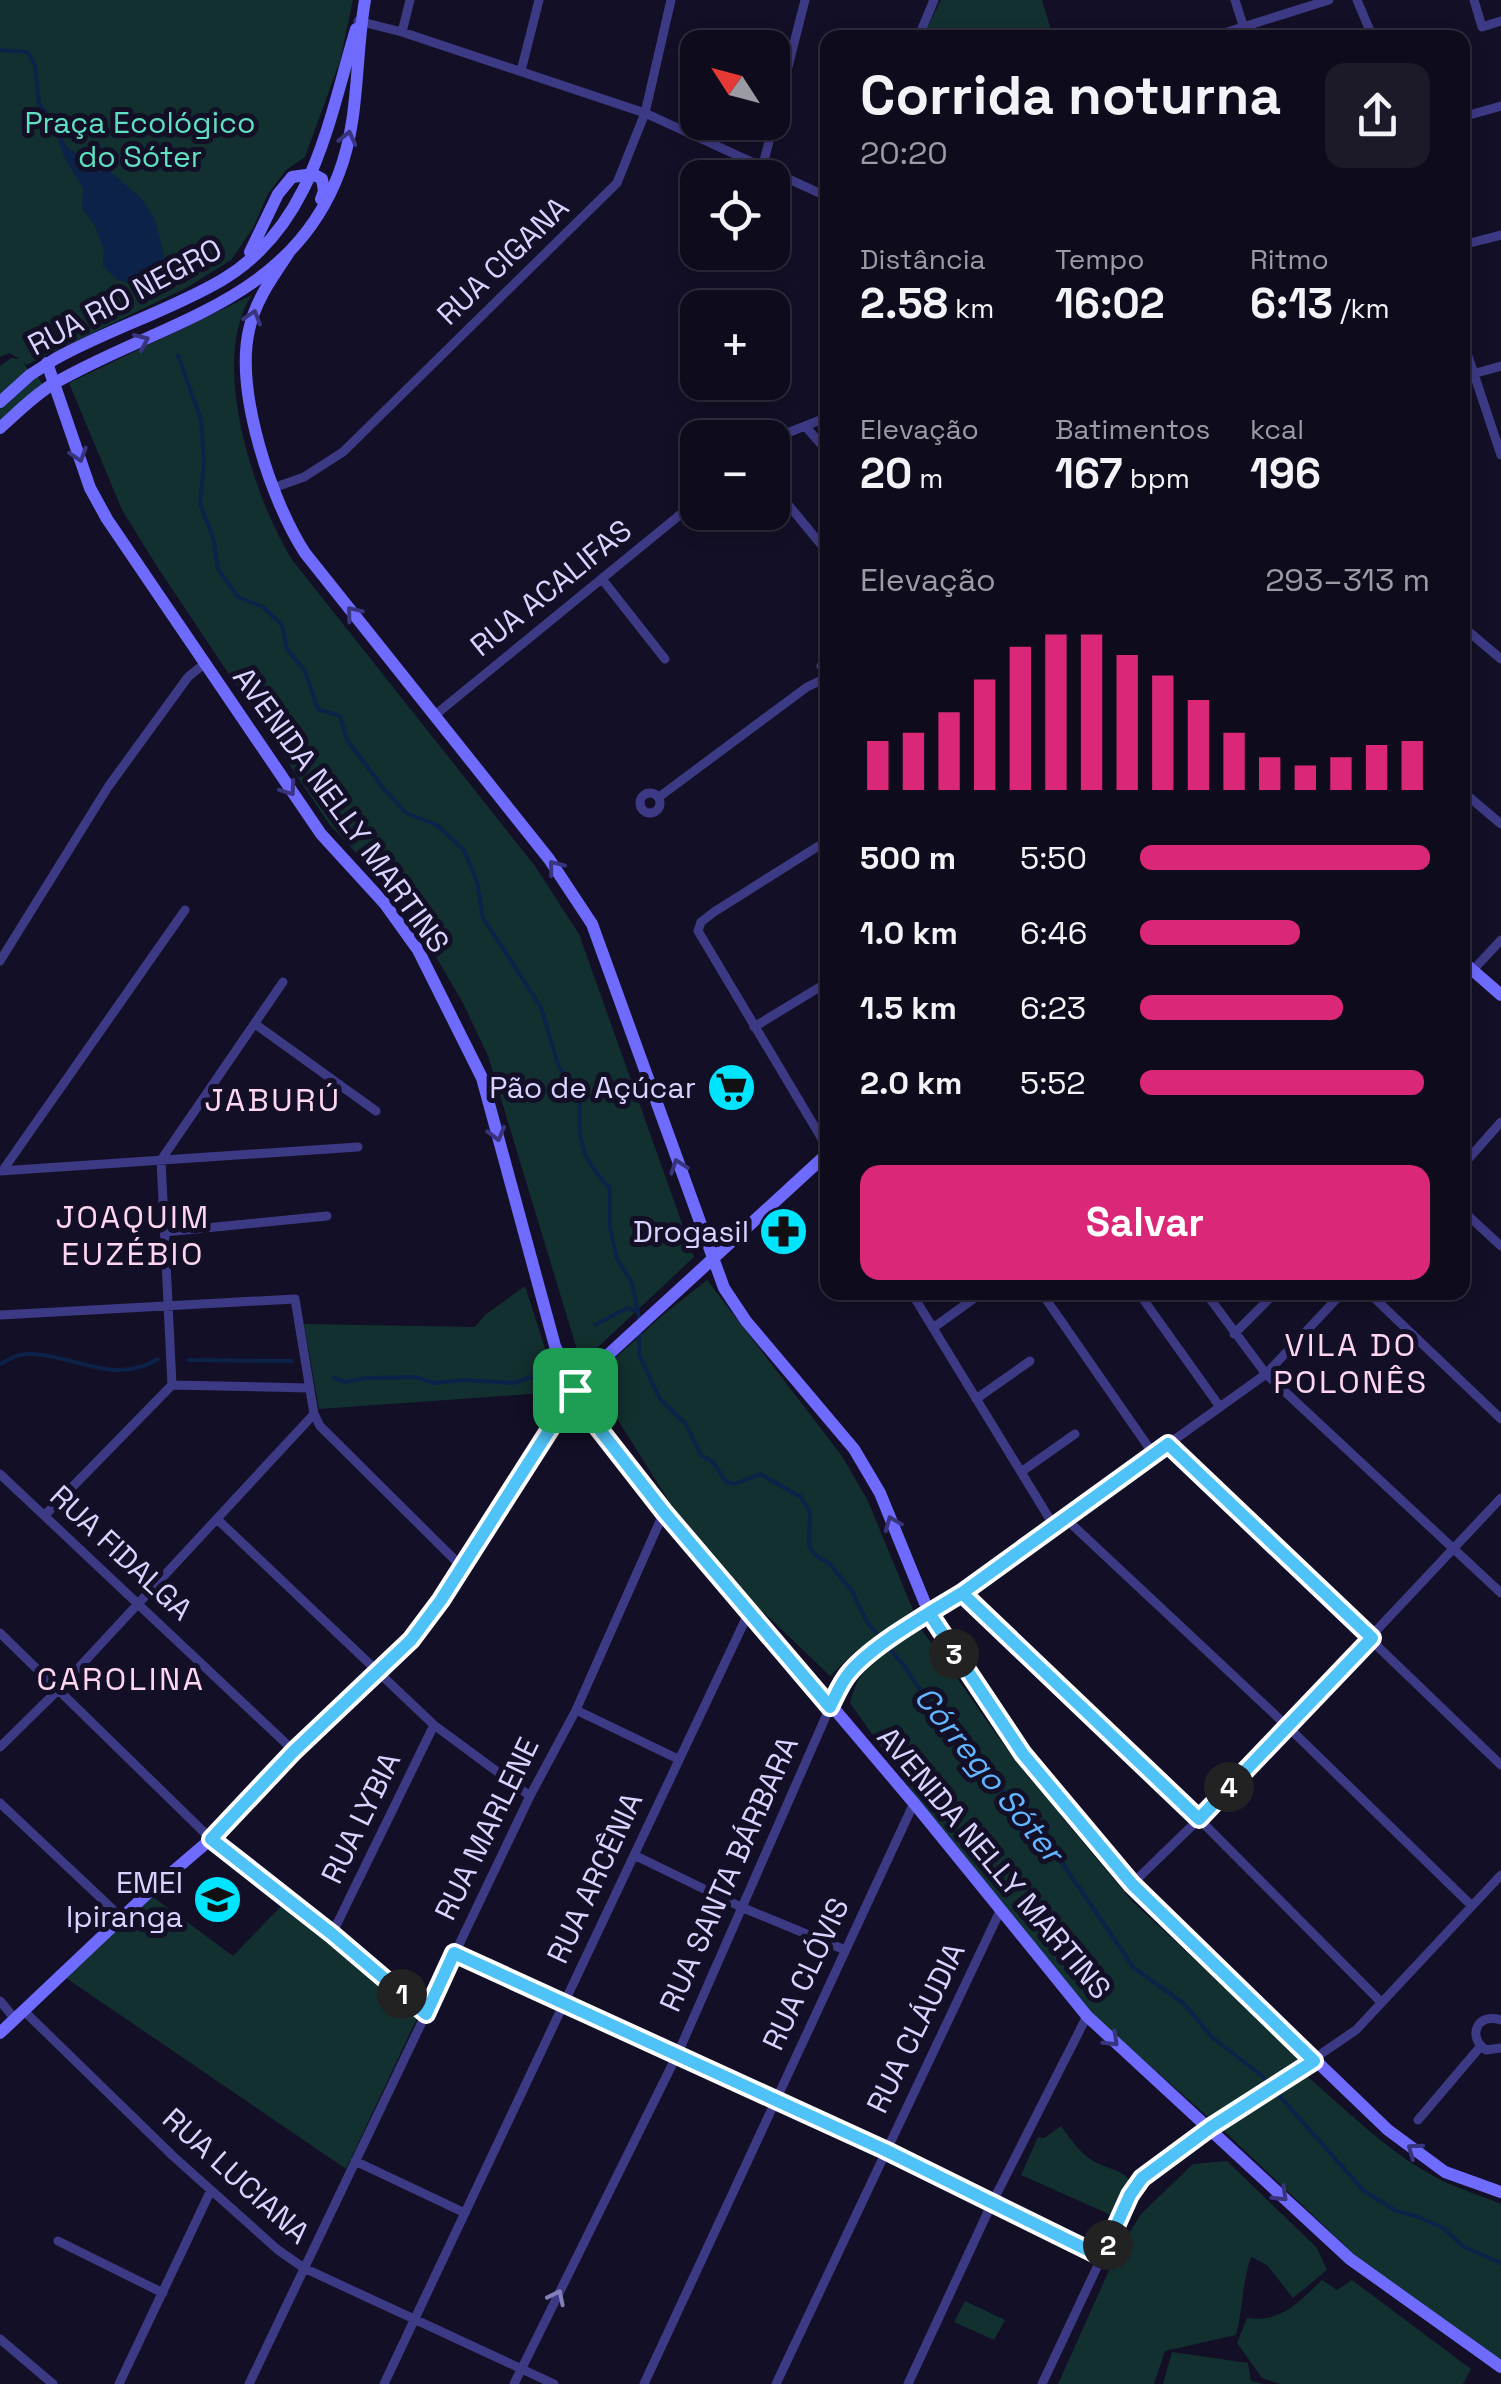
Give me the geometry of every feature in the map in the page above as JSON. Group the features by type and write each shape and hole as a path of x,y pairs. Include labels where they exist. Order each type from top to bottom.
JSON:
{"main road":[{"name":"RUA RIO NEGRO","path":"0,402 47,363 192,295 236,270 282,227 313,174 362,14"},
{"name":"RUA RIO NEGRO","path":"0,428 55,383 232,298 265,276 288,254 308,229 339,173 351,128 362,14"},
{"path":"236,270 261,234 278,194 292,176 313,174 322,179 324,191 308,229"},
{"path":"288,254 258,301 245,352 248,400 280,510 304,553 566,882 592,924 724,1288 743,1317 854,1450 880,1494 929,1613 1023,1754 1132,1884 1388,2130 1446,2172 1501,2192"},
{"name":"AVENIDA NELLY MARTINS","path":"47,363 90,488 143,575 321,834 402,924 451,1010 482,1078 556,1346 589,1416 664,1512 914,1804 1087,2016 1350,2259 1501,2367"},
{"path":"1470,968 1501,995"},
{"path":"0,2033 211,1839 294,1751 411,1640 575,1390 620,1341 820,1158"}],"street":[{"path":"402,32 410,0"},
{"path":"521,72 539,0"},
{"name":"RUA CIGANA","path":"274,488 304,477 343,452 605,196 626,164 644,113 671,0"},
{"path":"764,160 805,0"},
{"path":"921,30 934,0"},
{"path":"1236,0 1244,30"},
{"path":"1253,30 1329,0"},
{"path":"1356,0 1369,30"},
{"path":"1474,0 1482,26 1501,23"},
{"path":"362,14 402,32 644,113 752,160"},
{"path":"1470,115 1501,106"},
{"path":"790,178 820,193"},
{"path":"1470,244 1501,235"},
{"path":"1470,374 1501,366"},
{"path":"1470,380 1501,455"},
{"path":"790,432 820,420"},
{"path":"805,426 820,443"},
{"path":"790,507 820,543"},
{"name":"RUA ACALIFAS","path":"435,714 680,515"},
{"path":"602,579 665,659"},
{"path":"1470,633 1501,659"},
{"path":"0,960 108,786 188,677 204,664"},
{"path":"659,797 806,687 820,681"},
{"path":"1470,798 1501,824"},
{"path":"820,845 701,922 698,930 820,1138"},
{"path":"1,1172 185,910"},
{"path":"1470,964 1501,940"},
{"path":"45,1516 172,1385 161,1160 284,982"},
{"path":"754,1027 820,987"},
{"path":"254,1024 376,1111"},
{"path":"1470,1157 1501,1122"},
{"path":"1,1172 358,1147"},
{"path":"0,1150 12,1158"},
{"path":"165,1232 326,1216"},
{"path":"1470,1217 1501,1246"},
{"path":"0,1314 296,1299 314,1414 320,1426 462,1567"},
{"path":"916,1300 1054,1526"},
{"path":"932,1328 972,1300"},
{"path":"1047,1300 1154,1454"},
{"path":"1144,1300 1220,1407"},
{"path":"1211,1300 1266,1374 1501,1593"},
{"path":"1234,1334 1268,1300"},
{"name":"RUA SANTA BÁRBARA","path":"514,2384 678,2053 848,1673 1266,1374 1335,1300"},
{"path":"1376,1300 1501,1419"},
{"path":"976,1399 1030,1361"},
{"path":"172,1385 310,1388"},
{"path":"0,1747 59,1689 314,1414"},
{"path":"1021,1472 1074,1434"},
{"path":"1168,1444 1501,1765"},
{"name":"RUA FIDALGA","path":"0,1474 294,1751"},
{"path":"1132,1884 1199,1819 1501,1498"},
{"name":"RUA MARLENE","path":"249,2384 530,1796 576,1710 664,1512"},
{"path":"217,1518 434,1724 530,1796"},
{"path":"1066,1519 1472,1906"},
{"path":"962,1593 1199,1819 1380,2001"},
{"name":"RUA ARCÊNIA","path":"384,2384 749,1612"},
{"path":"0,1634 211,1839 426,2014"},
{"path":"576,1710 678,1759"},
{"name":"RUA LYBIA","path":"332,1934 434,1724"},
{"path":"0,1802 122,1918"},
{"name":"RUA CLÓVIS","path":"644,2384 914,1804"},
{"path":"634,1855 741,1907 846,1950"},
{"path":"1042,2384 1130,2195 1142,2178 1356,2030 1501,1875"},
{"name":"RUA CLÁUDIA","path":"776,2384 1000,1911"},
{"path":"454,1953 885,2150 1102,2257"},
{"name":"RUA LUCIANA","path":"0,2001 278,2250 304,2268 554,2384"},
{"path":"908,2384 992,2204 1087,2016"},
{"path":"1501,2020 1489,2017 1476,2026 1474,2033 1480,2047 1492,2051 1501,2048"},
{"path":"1418,2120 1480,2047"},
{"path":"355,2161 465,2214"},
{"path":"119,2384 211,2190"},
{"path":"58,2241 162,2293"},
{"path":"0,2339 53,2384"}],"green space":[{"name":"Praça Ecológico do Sóter","path":"0,0 353,0 340,61 305,157 286,170 268,194 253,228 231,260 188,287 26,365 22,362 43,385 0,424 0,366 11,358 20,359 9,353 0,357"},
{"path":"941,0 1042,0 1051,30 926,30"},
{"path":"252,295 240,323 234,355 235,391 251,467 278,534 293,561 535,866 579,934 694,1257 581,1363 488,1056 464,1005 413,917 329,824 158,568 122,510 69,383"},
{"path":"707,1280 842,1456 868,1501 913,1610 855,1652 830,1676 758,1607 672,1506 592,1379"},
{"path":"525,1286 559,1392 319,1409 304,1324 475,1327"},
{"path":"919,1627 1017,1762 1132,1901 1223,1986 1229,1987 1228,1991 1307,2067 1292,2081 1308,2077 1372,2134 1424,2171 1501,2204 1501,2363 1355,2255 1224,2131 1091,2014 918,1799 850,1703 868,1667"},
{"path":"152,1896 233,1956 284,1903 328,1936 418,2016 346,2169 66,1978"},
{"path":"1061,2126 1085,2155 1130,2181 1111,2215 1021,2175 1038,2137 1044,2138"},
{"path":"1227,2161 1317,2248 1327,2270 1293,2298 1267,2265 1251,2257 1236,2335 1165,2351 1154,2384 1058,2384 1116,2255 1141,2214 1193,2164"},
{"path":"1322,2280 1337,2290 1352,2280 1471,2369 1463,2384 1280,2384 1262,2378 1237,2343 1247,2318 1280,2314"},
{"path":"965,2301 1005,2320 994,2340 954,2322"},
{"path":"1172,2352 1248,2363 1251,2381 1264,2384 1163,2384"}],"water":[{"path":"58,126 66,146 93,166 105,167 141,198 155,219 165,259 160,270 149,271 132,284 116,279 103,266 104,250 95,226 82,208 83,188 66,161 57,137"}],"waterway":[{"path":"0,50 27,52 35,65 39,104 60,131"},
{"name":"Córrego Sóter","path":"149,270 154,285"},
{"name":"Córrego Sóter","path":"178,355 201,420 204,462 200,504 213,537 218,569 238,597 263,607 282,625 287,649 305,671 318,709 340,716 347,740 384,789 406,813 437,825 464,850 477,882 483,918 541,1007 559,1068 580,1090 582,1144 591,1165 610,1188 610,1228 617,1259 632,1283 639,1318"},
{"path":"595,1325 627,1308 638,1312"},
{"name":"Córrego Sóter","path":"639,1333 639,1355 660,1399 685,1423 701,1455 713,1462 726,1482 735,1484 760,1474 801,1497 810,1512 809,1545 815,1555 829,1563 852,1591 867,1622 905,1667 957,1746 1002,1789 1018,1821 1063,1864 1134,1968 1183,2003 1213,2038 1261,2075 1363,2190 1396,2211 1443,2228 1464,2247 1501,2263"},
{"path":"0,1364 31,1354 126,1370 158,1359"},
{"path":"189,1360 292,1361"},
{"path":"334,1378 346,1382 416,1377 433,1383 513,1383 531,1377 542,1383 554,1376"}],"place":[{"name":"Pão de Açúcar","path":"731,1088"},
{"name":"Drogasil","path":"784,1232"},
{"name":"EMEI Ipiranga","path":"218,1900"}],"district":[{"name":"JABURÚ","path":"273,1100"},
{"name":"JOAQUIM EUZÉBIO","path":"133,1236"},
{"name":"VILA DO POLONÊS","path":"1351,1364"},
{"name":"CAROLINA","path":"121,1679"}],"route":[{"path":"575,1390 441,1600 411,1640 294,1751 211,1839 426,2014 454,1953 885,2150 1102,2257 1130,2195 1142,2178 1211,2127 1314,2061 1132,1884 1023,1754 929,1613 1168,1444 1372,1638 1199,1819 962,1593 929,1613 863,1659 848,1673 830,1707 664,1512 589,1416 575,1390"}]}
